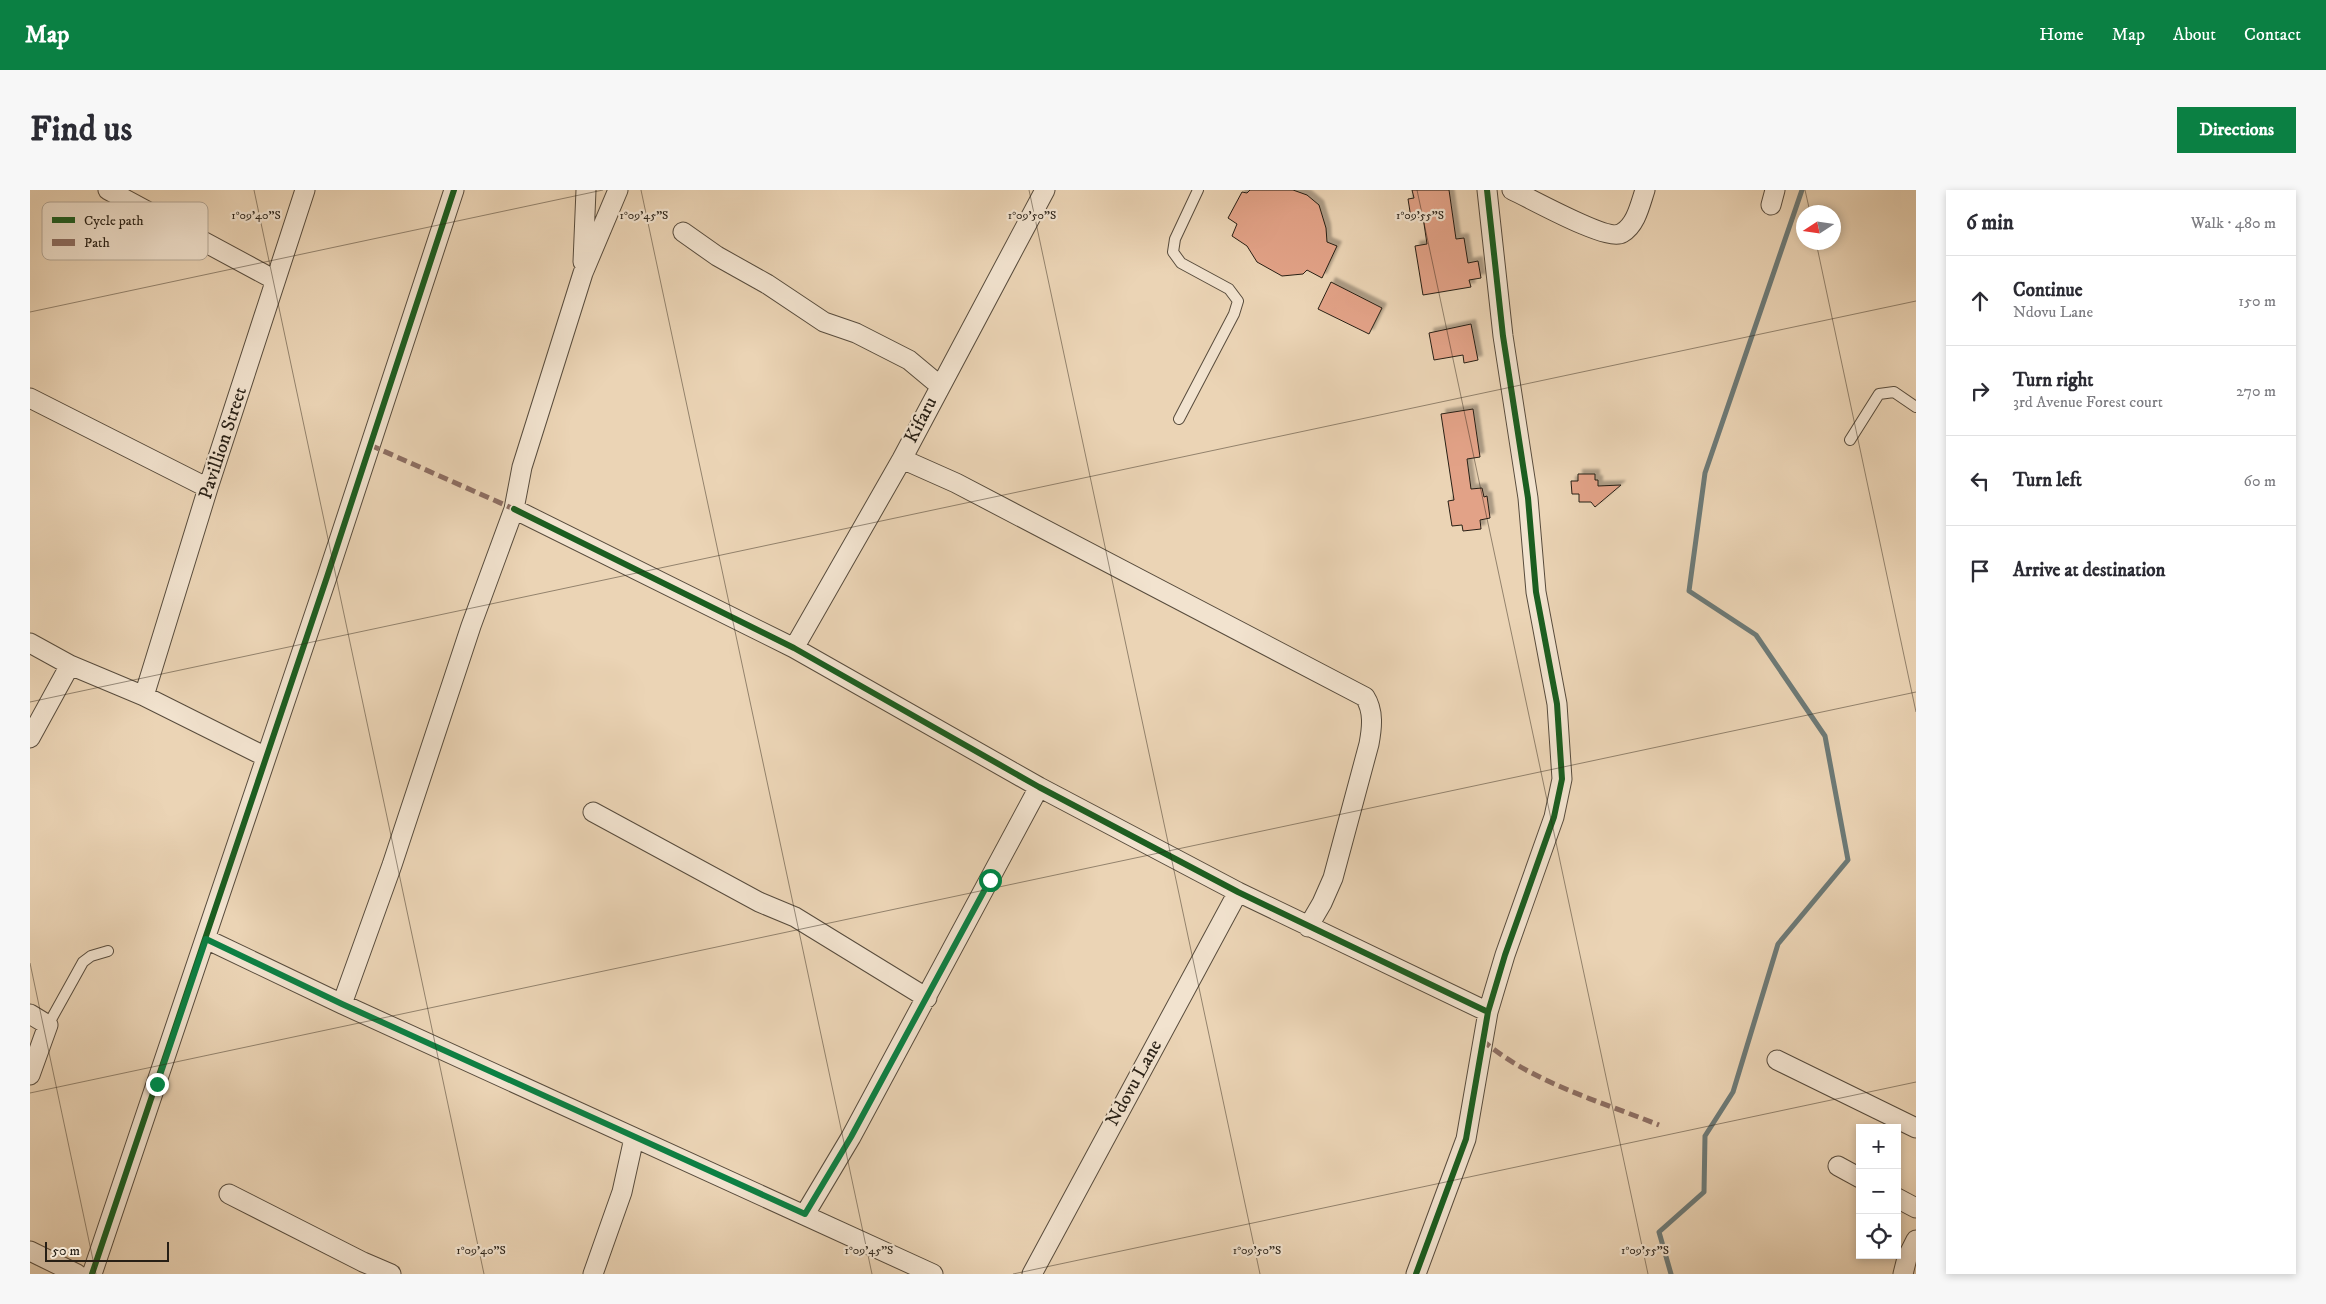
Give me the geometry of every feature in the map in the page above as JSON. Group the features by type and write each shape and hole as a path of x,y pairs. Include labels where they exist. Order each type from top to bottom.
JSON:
{"street":[{"path":"108,190 130,202"},
{"name":"Pavillion Street","path":"144,696 208,488 304,190"},
{"path":"92,1274 327,577 454,190"},
{"path":"583,273 586,190"},
{"path":"342,1004 392,865 471,626 514,509 522,467 583,273 618,190"},
{"name":"Kifaru","path":"794,648 902,459 939,385 968,335 1045,190"},
{"path":"1416,1274 1466,1139 1488,1012 1505,955 1554,817 1562,780 1556,704 1535,583 1528,498 1503,336 1487,190"},
{"path":"1512,190 1574,220 1615,235 1623,232 1634,220 1645,190"},
{"path":"683,232 717,256 767,284 824,322 856,334 909,360 939,385"},
{"path":"208,244 275,280"},
{"path":"30,398 208,488"},
{"path":"902,459 956,483 1365,697 1371,709 1369,744 1333,878 1322,903 1308,926"},
{"path":"514,509 794,648 1038,786 1238,892 1488,1012"},
{"path":"30,643 70,665 144,696 266,757"},
{"path":"30,738 70,665"},
{"path":"805,1214 851,1137 927,998 1038,786"},
{"path":"593,812 759,902 795,917 927,998"},
{"name":"Ndovu Lane","path":"1032,1274 1238,892"},
{"path":"206,939 342,1004 933,1274"},
{"path":"30,1014 48,1026 30,1075"},
{"path":"1777,1060 1916,1128"},
{"path":"592,1274 622,1192 634,1138"},
{"path":"1838,1166 1856,1176"},
{"path":"229,1194 363,1262 391,1274"},
{"path":"1901,1200 1916,1208"},
{"path":"1903,1274 1907,1258 1916,1240"},
{"path":"30,1251 78,1274"}],"lane":[{"path":"1179,420 1234,314 1238,301 1229,288 1181,263 1173,252 1175,239 1198,190"},
{"path":"1850,440 1879,394 1894,392 1916,407"},
{"path":"48,1026 83,962 91,956 108,951"}],"building":[{"path":"1250,190 1293,190 1307,195 1319,205 1326,228 1327,242 1337,246 1322,278 1307,270 1303,274 1282,276 1257,262 1247,246 1232,236 1237,224 1228,218 1242,192 1247,193"},
{"path":"1412,190 1449,190 1456,239 1464,238 1468,263 1478,261 1481,278 1469,280 1471,287 1423,295 1415,246 1427,244 1423,217 1411,218 1408,199 1414,198"},
{"path":"1331,282 1382,308 1369,334 1318,309"},
{"path":"1471,324 1478,360 1464,363 1463,355 1434,360 1429,333"},
{"path":"1473,409 1480,457 1467,459 1471,489 1482,488 1484,497 1487,496 1490,518 1480,520 1481,529 1463,531 1462,525 1452,526 1448,501 1454,500 1441,414"},
{"path":"1578,474 1595,474 1598,486 1621,485 1595,507 1591,502 1579,502 1579,494 1572,494 1571,481 1578,481"}],"waterway":[{"path":"1671,1274 1659,1232 1704,1192 1705,1136 1733,1092 1778,944 1848,860 1825,736 1756,635 1689,591 1705,473 1802,190"}],"marked path":[{"path":"370,445 514,509"},
{"path":"1482,1040 1501,1055 1544,1079 1659,1125"}],"cycle path":[{"path":"92,1274 327,577 454,190"},
{"path":"1416,1274 1466,1139 1488,1012 1505,955 1554,817 1562,779 1557,704 1536,592 1528,498 1503,336 1487,190"},
{"path":"514,509 794,648 1039,787 1238,892 1488,1012"}],"route":[{"path":"157,1084 206,939 342,1004 805,1214 851,1137 990,880"}]}
